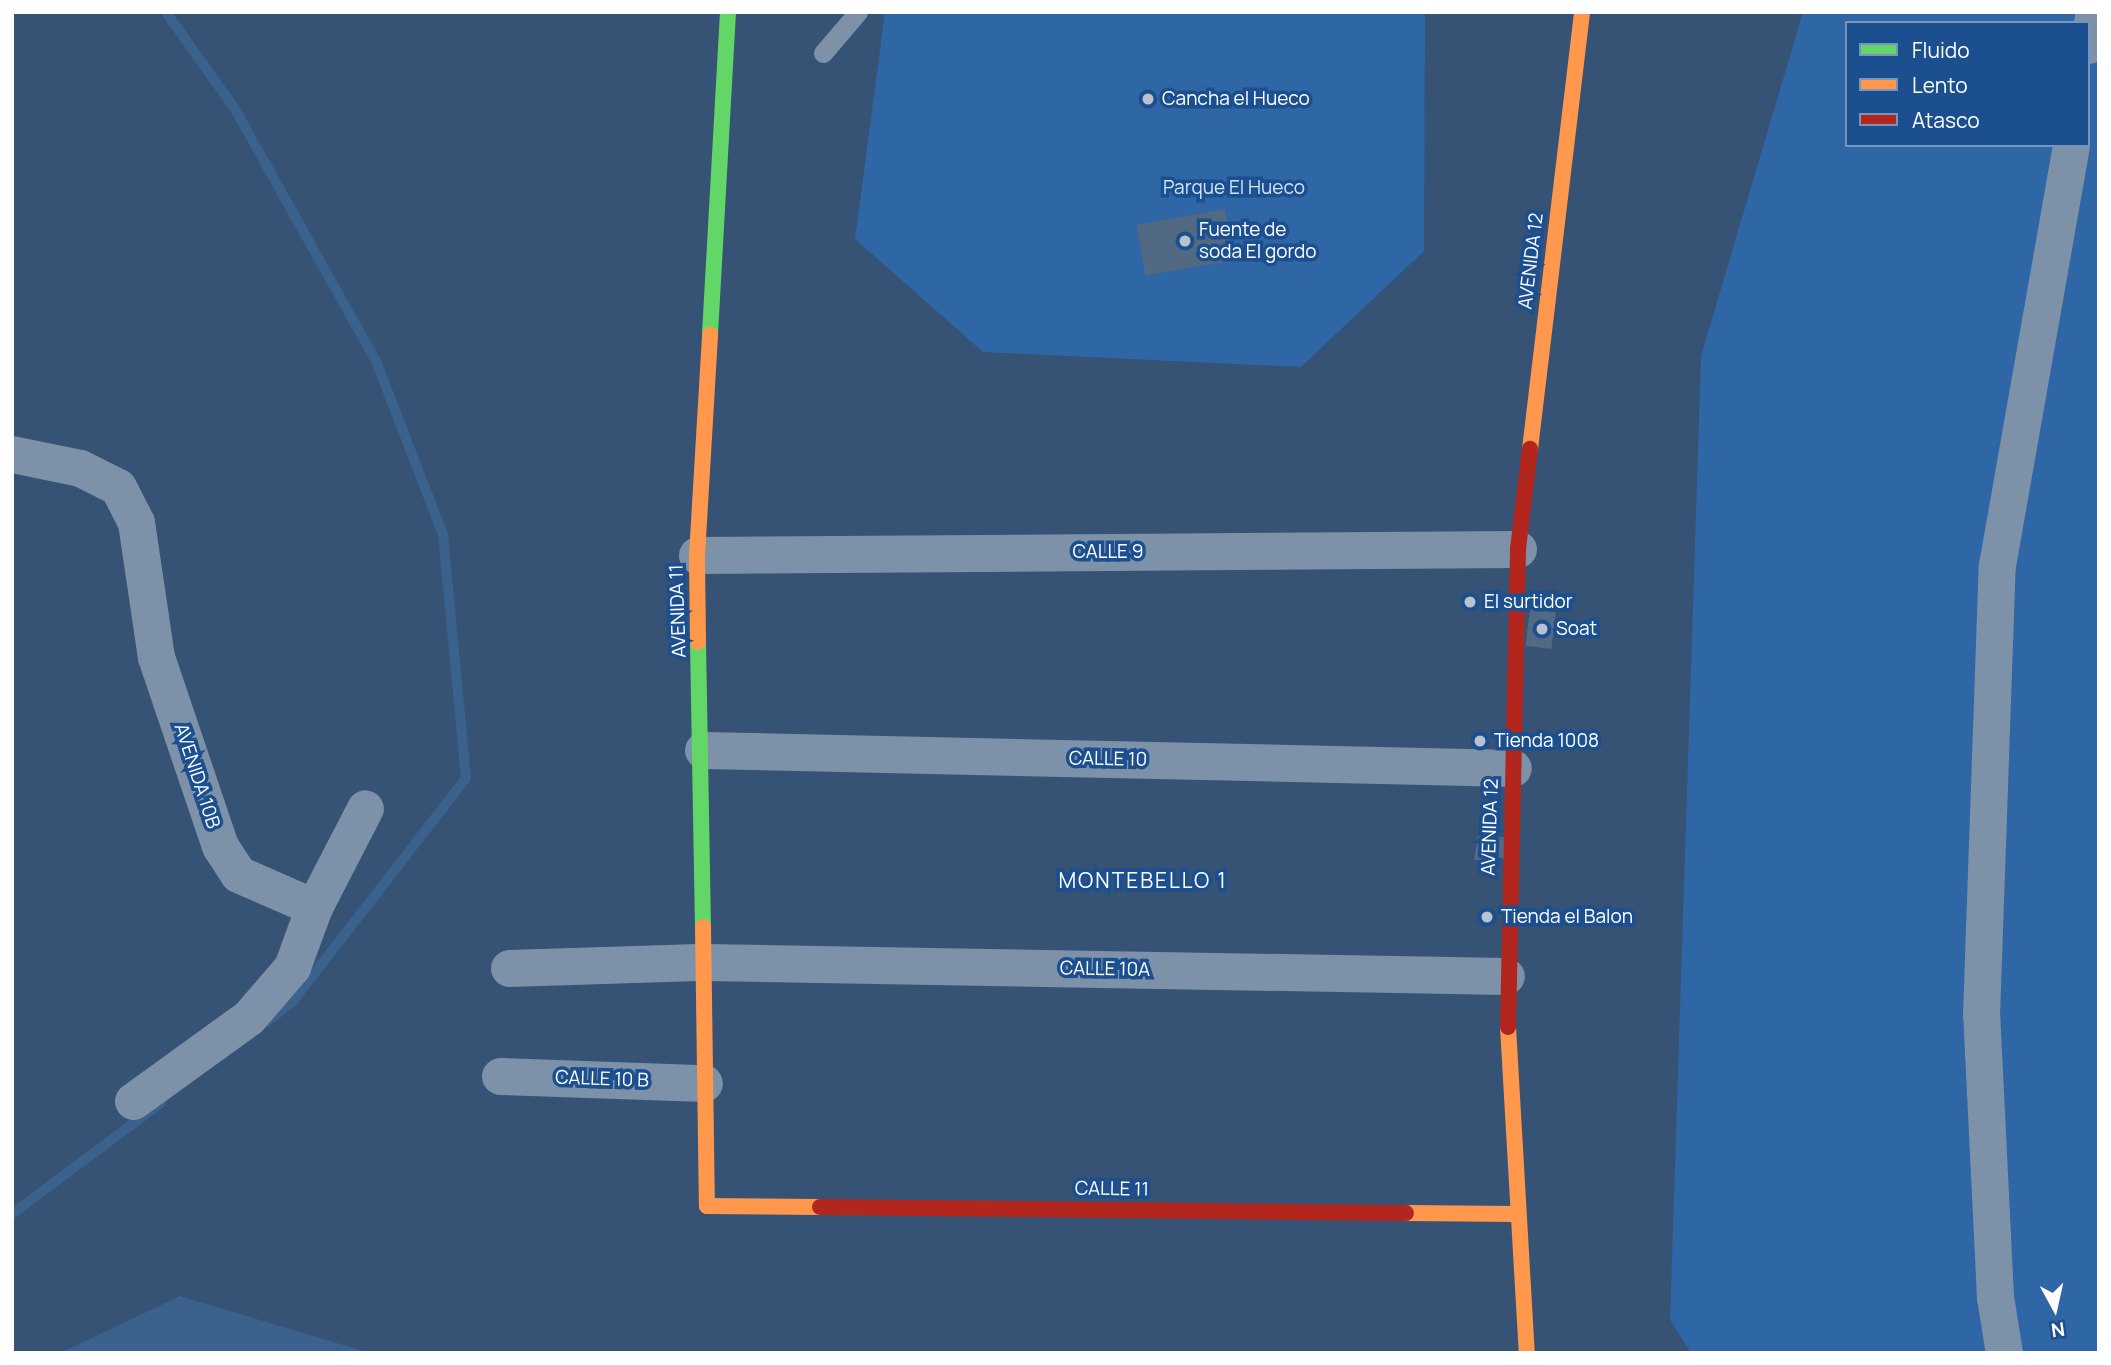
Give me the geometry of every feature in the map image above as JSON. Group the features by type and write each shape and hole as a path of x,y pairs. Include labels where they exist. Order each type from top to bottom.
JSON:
{"street":[{"name":"AVENIDA 12","path":"1527,1353 1516,1214 1506,976 1518,549 1582,12"},
{"path":"2090,33 2094,12"},
{"name":"AVENIDA 11","path":"707,1206 703,750 697,555 728,15"},
{"path":"2004,1353 1995,1297 1981,1015 1997,565 2071,147"},
{"name":"AVENIDA 10B","path":"12,454 80,468 118,487 135,522 156,657 220,846 239,874 314,907"},
{"name":"CALLE 9","path":"697,555 1518,549"},
{"name":"CALLE 10","path":"703,750 1513,768"},
{"path":"133,1101 249,1017 292,967 314,907 365,807"},
{"name":"CALLE 10A","path":"509,968 705,962 1506,976"},
{"name":"CALLE 10 B","path":"500,1076 704,1083"},
{"name":"CALLE 11","path":"707,1206 1516,1214"}],"lane":[{"path":"823,53 858,12"}],"green space":[{"name":"Parque El Hueco","path":"885,12 1425,12 1424,251 1301,367 983,352 855,239"},
{"path":"1803,12 2099,12 2099,1353 1691,1353 1670,1320 1701,356"}],"shaded area":[{"path":"180,1296 370,1353 60,1353"}],"building":[{"name":"Fuente de soda El gordo","path":"1225,209 1234,260 1145,276 1136,225"},
{"name":"Soat","path":"1530,609 1556,612 1551,649 1525,646"},
{"path":"1478,836 1506,837 1506,860 1474,860"}],"waterway":[{"path":"166,12 235,109 376,361 443,535 466,778 292,1002 265,1023"},
{"path":"12,1214 161,1103"}],"traffic: fast":[{"path":"710,334 728,15"},
{"path":"698,642 703,927"}],"traffic: slow":[{"path":"1530,449 1582,12"},
{"path":"698,642 697,555 710,334"},
{"path":"703,927 707,1206 820,1207"},
{"path":"1508,1027 1527,1353"},
{"path":"1406,1213 1516,1214"}],"traffic: jam":[{"path":"1508,1027 1518,549 1530,449"},
{"path":"820,1207 1406,1213"}],"place":[{"name":"Cancha el Hueco","path":"1148,99"},
{"name":"Fuente de soda El gordo","path":"1185,241"},
{"name":"El surtidor","path":"1470,602"},
{"name":"Soat","path":"1542,629"},
{"name":"Tienda 1008","path":"1480,741"},
{"name":"Tienda el Balon","path":"1487,917"}],"district":[{"name":"MONTEBELLO 1","path":"1143,880"}]}
